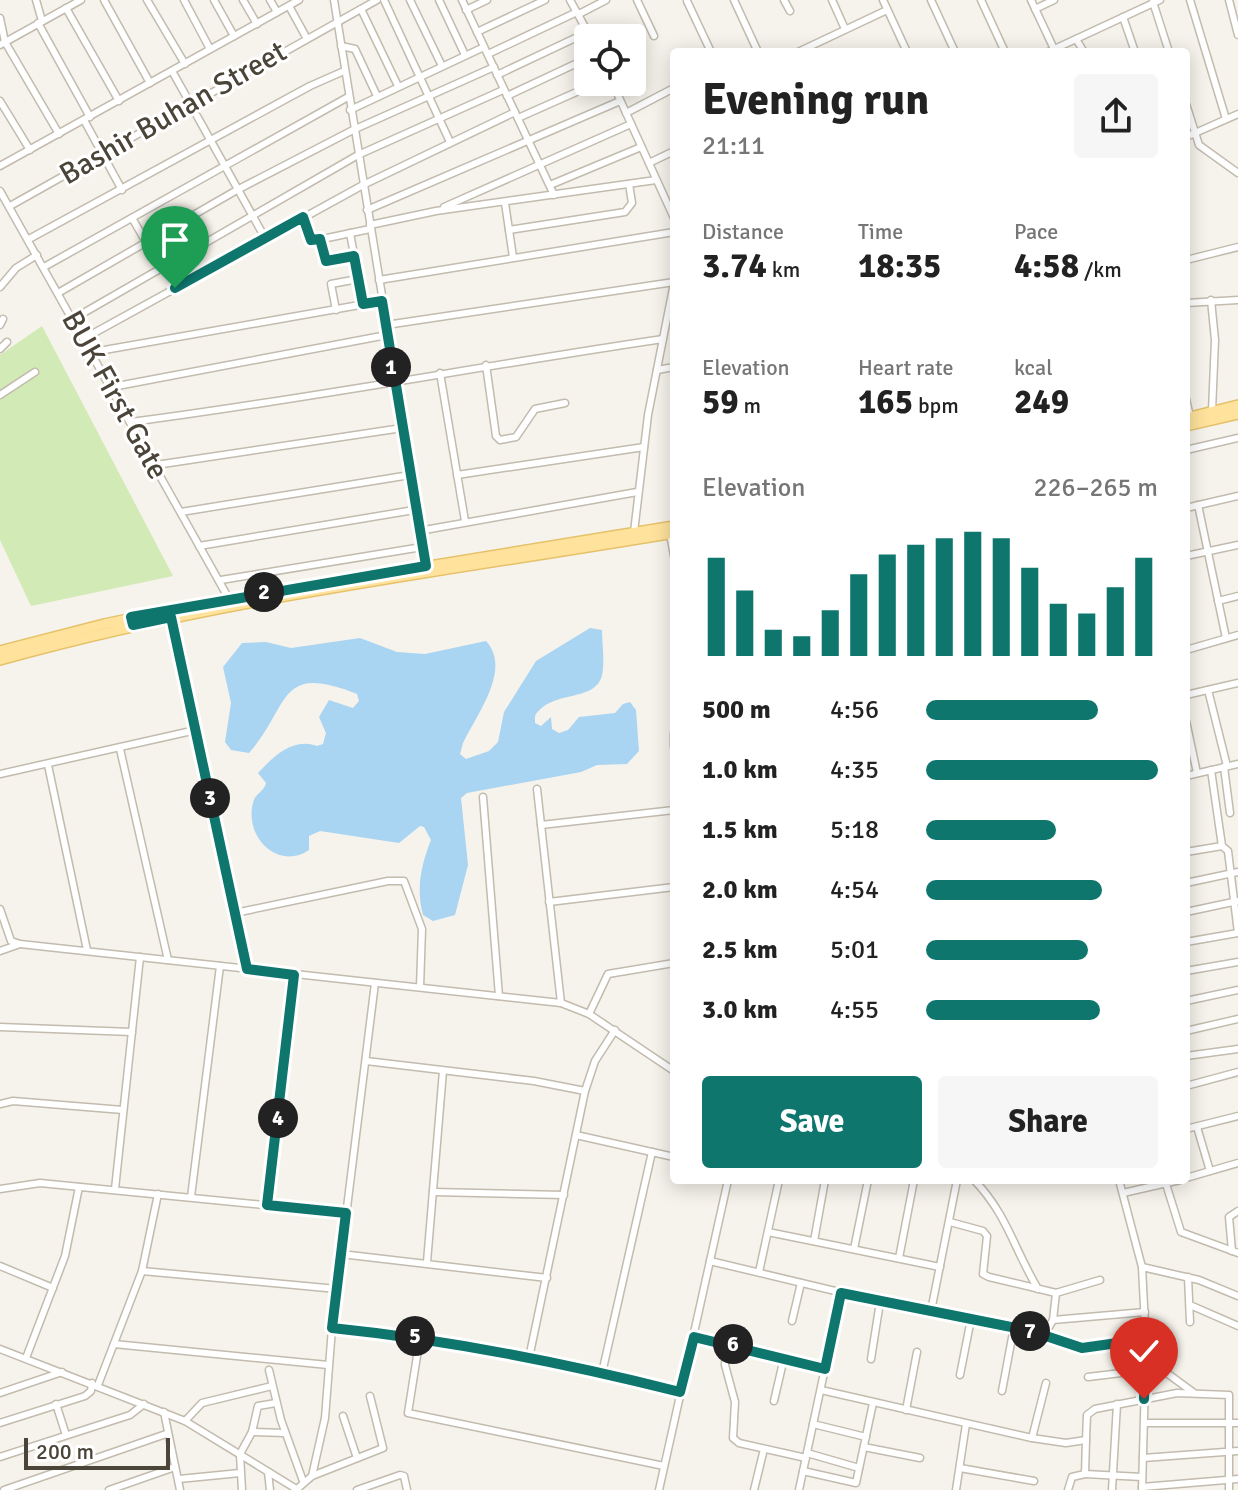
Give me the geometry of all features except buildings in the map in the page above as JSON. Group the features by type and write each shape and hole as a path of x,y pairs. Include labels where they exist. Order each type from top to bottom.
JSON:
{"main road":[{"path":"1190,419 1238,405"},
{"path":"1190,420 1238,414"},
{"path":"0,651 229,599 634,532 670,531"},
{"path":"0,660 132,621 171,617 670,532"}],"street":[{"path":"36,0 40,22 101,153 122,190"},
{"path":"2,43 81,0"},
{"path":"104,0 150,83"},
{"path":"147,0 185,64"},
{"path":"185,0 210,49"},
{"path":"214,0 234,36"},
{"path":"243,0 257,24"},
{"path":"270,0 277,12"},
{"path":"0,166 299,0"},
{"path":"334,0 414,510 426,566"},
{"name":"Bashir Buhan Street","path":"10,206 306,37 377,0"},
{"path":"384,0 450,142"},
{"path":"410,0 442,66"},
{"path":"439,0 465,55"},
{"path":"462,0 554,195"},
{"path":"466,10 487,0"},
{"path":"477,32 545,0"},
{"path":"570,0 584,24"},
{"path":"488,54 606,0"},
{"path":"637,0 654,36"},
{"path":"734,0 756,48"},
{"path":"784,0 790,11"},
{"path":"832,0 845,29"},
{"path":"883,0 905,48"},
{"path":"931,0 953,48"},
{"path":"981,0 1003,48"},
{"path":"1031,0 1050,48"},
{"path":"1035,9 1054,0"},
{"path":"1190,0 1226,119"},
{"path":"1229,0 1238,35"},
{"path":"687,1 709,48"},
{"path":"1056,48 1155,1 1168,48"},
{"path":"289,6 306,37"},
{"path":"66,8 119,101"},
{"path":"361,9 398,86"},
{"path":"811,48 887,10"},
{"path":"1123,17 1134,48"},
{"path":"0,18 2,43 59,134"},
{"path":"1076,39 1082,48"},
{"path":"58,293 237,190 353,130 574,41"},
{"path":"341,46 355,49 377,96"},
{"path":"350,110 484,47"},
{"path":"73,319 160,266 358,155 574,64"},
{"path":"172,71 190,103"},
{"path":"29,239 310,86 344,71"},
{"path":"626,113 670,90"},
{"path":"85,338 363,185 450,142 574,92"},
{"path":"618,96 670,210"},
{"path":"44,267 348,97"},
{"path":"0,101 30,150"},
{"path":"367,210 620,101"},
{"path":"1190,135 1238,114"},
{"path":"197,116 265,238"},
{"path":"1190,117 1199,145 1238,173"},
{"path":"436,211 631,124"},
{"path":"550,185 641,147"},
{"path":"649,163 670,153"},
{"path":"303,217 311,240 436,211 656,180"},
{"path":"509,230 625,212 632,203 629,184"},
{"name":"BUK First Gate","path":"0,191 229,599"},
{"path":"505,203 513,257"},
{"path":"132,218 160,266"},
{"path":"350,233 363,304"},
{"path":"379,280 670,233"},
{"path":"320,239 326,261 354,256"},
{"path":"1190,259 1238,247"},
{"path":"0,287 16,268 37,255"},
{"path":"336,310 331,284 358,279"},
{"path":"386,325 670,284"},
{"path":"1211,300 1215,340 1212,411"},
{"path":"1190,303 1238,300"},
{"path":"93,352 382,301"},
{"path":"634,532 644,447 670,303"},
{"path":"112,387 387,335"},
{"path":"131,422 264,405 393,380 663,339"},
{"path":"0,349 7,342"},
{"path":"486,365 496,436 500,440 516,437 535,409 565,403"},
{"path":"657,370 670,368"},
{"path":"0,395 35,372"},
{"path":"440,373 465,521"},
{"path":"156,465 402,428"},
{"path":"1190,449 1238,438"},
{"path":"457,475 644,447"},
{"path":"181,512 410,475"},
{"path":"419,531 637,492"},
{"path":"1190,507 1238,496"},
{"path":"1198,505 1226,638"},
{"path":"199,546 414,510"},
{"path":"1190,555 1238,545"},
{"path":"221,580 422,547"},
{"path":"1218,601 1238,596"},
{"path":"171,617 247,969"},
{"path":"1190,649 1238,635"},
{"path":"1190,694 1238,683"},
{"path":"1208,690 1225,766 1230,813"},
{"path":"0,774 196,730"},
{"path":"1190,740 1197,773"},
{"path":"120,749 168,960"},
{"path":"1190,775 1238,764"},
{"path":"48,765 87,950"},
{"path":"1190,941 1238,933 1236,902 1211,770"},
{"path":"537,789 561,1003"},
{"path":"483,797 499,996"},
{"path":"541,825 670,810"},
{"path":"1190,851 1238,846"},
{"path":"1190,882 1238,872"},
{"path":"235,913 388,881 404,881 422,929 420,987"},
{"path":"549,902 670,887"},
{"path":"1190,911 1236,902"},
{"path":"0,909 11,941 20,944 561,1003 589,1014 670,1068"},
{"path":"0,951 20,944"},
{"path":"115,1189 140,957"},
{"path":"1190,970 1238,962"},
{"path":"589,1014 608,974 670,964"},
{"path":"191,1197 220,966"},
{"path":"267,1205 294,975"},
{"path":"312,1476 323,1426 332,1328 375,983"},
{"path":"1190,1000 1238,990"},
{"path":"1190,1030 1238,1019"},
{"path":"0,1027 132,1032"},
{"path":"529,1358 585,1091 595,1061 615,1030"},
{"path":"1190,1055 1238,1049"},
{"path":"366,1061 585,1091"},
{"path":"427,1262 443,1071"},
{"path":"1190,1085 1238,1072"},
{"path":"0,1104 13,1101 123,1110"},
{"path":"1190,1128 1238,1116"},
{"path":"1197,1127 1210,1171"},
{"path":"576,1135 670,1156"},
{"path":"602,1373 652,1152"},
{"path":"1190,1177 1238,1163"},
{"path":"0,1189 19,1183 115,1189 346,1213"},
{"path":"659,1490 727,1184"},
{"path":"759,1272 778,1184"},
{"path":"814,1241 824,1184"},
{"path":"854,1249 867,1184"},
{"path":"899,1258 913,1184"},
{"path":"931,1311 956,1184"},
{"path":"980,1184 1003,1214 1018,1254 1038,1289"},
{"path":"1120,1184 1142,1267 1146,1339 1142,1489 1238,1479"},
{"path":"1123,1193 1166,1184 1181,1232 1235,1252"},
{"path":"26,1358 73,1227 79,1187"},
{"path":"433,1192 564,1195"},
{"path":"0,1423 89,1393 114,1344 142,1271 158,1194"},
{"path":"1235,1252 1229,1217 1238,1211"},
{"path":"950,1222 983,1231 987,1236 983,1274 1056,1293 1100,1280"},
{"path":"768,1232 940,1267"},
{"path":"341,1254 547,1278"},
{"path":"710,1261 880,1302 1014,1327 1082,1348 1146,1339"},
{"path":"0,1266 53,1288"},
{"path":"1142,1267 1188,1277 1238,1296"},
{"path":"142,1271 337,1289"},
{"path":"1188,1277 1190,1322"},
{"path":"792,1321 801,1283"},
{"path":"799,1490 841,1293"},
{"path":"1044,1336 1053,1320 1056,1293"},
{"path":"871,1359 880,1302"},
{"path":"1190,1305 1238,1326"},
{"path":"1053,1320 1145,1310"},
{"path":"960,1375 971,1319"},
{"path":"1002,1391 1014,1327"},
{"path":"332,1328 420,1337 602,1373 680,1392"},
{"path":"420,1337 408,1413 664,1466"},
{"path":"694,1337 726,1342 825,1369"},
{"path":"726,1342 725,1365 735,1402 733,1438 764,1449 859,1468"},
{"path":"114,1344 328,1365"},
{"path":"1,1351 95,1384 185,1421 298,1490 303,1481 312,1476 384,1446 370,1396"},
{"path":"906,1410 917,1352"},
{"path":"774,1401 784,1358"},
{"path":"1088,1377 1146,1367 1160,1368 1194,1393"},
{"path":"269,1370 285,1433 303,1481"},
{"path":"0,1393 62,1372"},
{"path":"1032,1438 1046,1383"},
{"path":"185,1421 202,1403 272,1386"},
{"path":"821,1390 1032,1438 1066,1443 1086,1440"},
{"path":"1085,1474 1087,1415 1117,1404 1144,1399 1194,1393 1238,1395"},
{"path":"1229,1395 1234,1424 1229,1490"},
{"path":"242,1490 240,1454 252,1432 258,1406 276,1403"},
{"path":"803,1471 855,1486 873,1403"},
{"path":"56,1404 66,1435"},
{"path":"0,1457 130,1415 144,1404"},
{"path":"1112,1490 1117,1404"},
{"path":"164,1412 166,1434 180,1490"},
{"path":"343,1416 357,1458"},
{"path":"1146,1423 1234,1424"},
{"path":"813,1424 866,1437"},
{"path":"956,1490 966,1424"},
{"path":"252,1432 285,1433"},
{"path":"4,1490 166,1434"},
{"path":"864,1447 920,1458"},
{"path":"754,1490 764,1449"},
{"path":"1143,1458 1234,1451"},
{"path":"109,1490 175,1467"},
{"path":"960,1468 1034,1481"},
{"path":"268,1472 270,1490"},
{"path":"179,1479 240,1473"},
{"path":"1068,1490 1072,1477 1085,1474 1142,1477"},
{"path":"357,1490 400,1475 404,1476 407,1490"}],"green space":[{"path":"42,326 173,576 31,606 0,540 0,355"}],"water":[{"path":"590,628 602,630 603,664 598,684 582,693 551,702 535,716 535,723 541,726 551,717 552,729 559,733 568,730 579,717 615,713 623,704 630,702 636,710 639,751 627,764 597,765 581,772 467,793 461,798 468,865 455,915 433,921 423,915 421,877 431,840 424,827 420,826 399,843 320,831 309,836 309,850 286,856 266,847 259,838 254,828 253,803 266,783 258,773 292,746 323,744 326,733 319,717 329,700 353,708 359,701 357,694 331,685 312,683 299,686 289,694 249,753 231,750 225,742 231,703 223,667 242,643 266,642 291,648 360,638 397,652 425,654 486,641 493,652 494,678 490,692 463,743 460,754 466,759 489,751 498,742 504,712 536,661"}],"route":[{"path":"175,288 303,217 309,238 313,241 320,239 326,261 354,256 363,304 382,301 414,510 426,566 131,617 133,625 171,617 247,969 294,975 267,1205 346,1213 332,1328 420,1337 602,1373 680,1392 694,1337 726,1342 825,1369 841,1293 1031,1331 1082,1348 1146,1339 1144,1399"}]}
